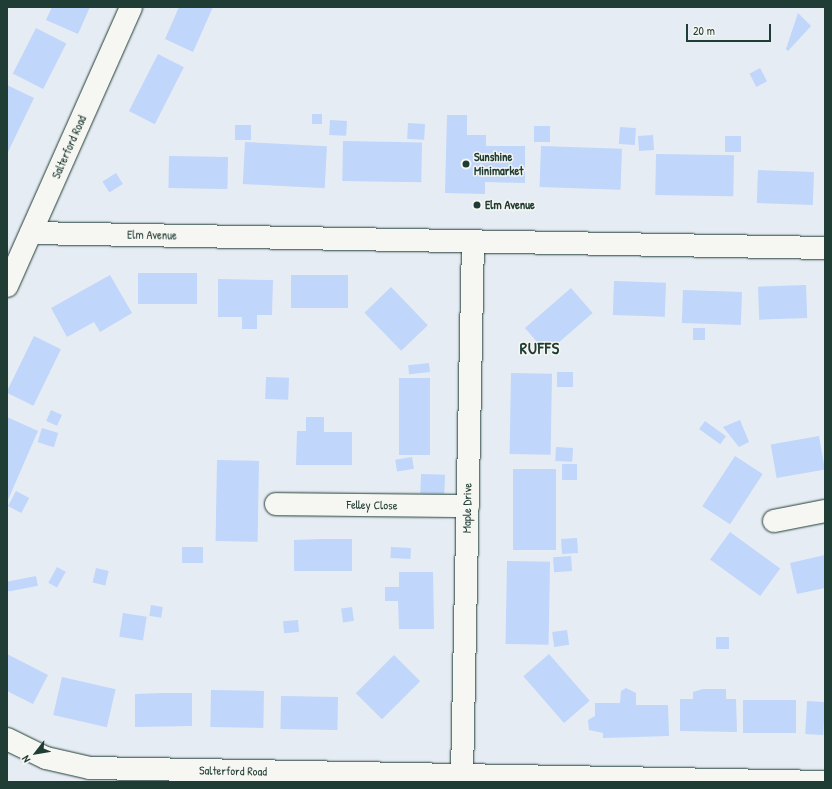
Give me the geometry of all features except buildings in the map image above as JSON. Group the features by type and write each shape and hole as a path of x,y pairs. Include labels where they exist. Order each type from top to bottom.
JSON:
{"street":[{"name":"Salterford Road","path":"7,286 131,7"},
{"name":"Elm Avenue","path":"31,233 825,248"},
{"name":"Maple Drive","path":"462,775 473,241"},
{"name":"Felley Close","path":"276,504 468,506"},
{"path":"774,521 825,511"},
{"name":"Salterford Road","path":"7,739 46,758 90,768 825,782"}],"place":[{"name":"Sunshine Minimarket","path":"466,164"},
{"name":"Elm Avenue","path":"477,205"}],"district":[{"name":"RUFFS","path":"540,348"}]}
